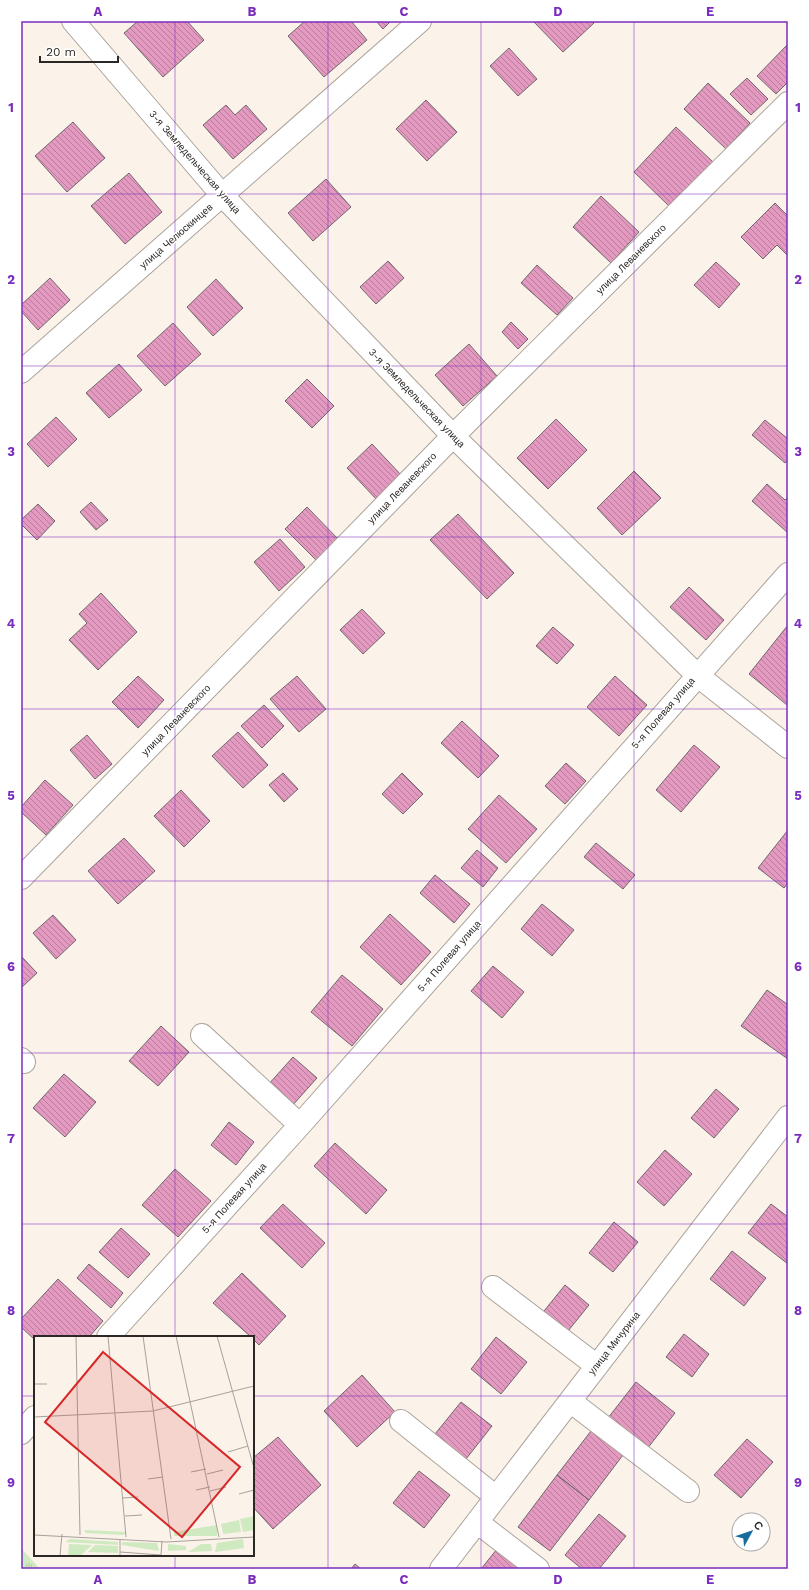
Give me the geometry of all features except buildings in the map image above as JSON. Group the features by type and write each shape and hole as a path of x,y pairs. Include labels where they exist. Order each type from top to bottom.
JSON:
{"street":[{"name":"3-я Земледельческая улица","path":"73,21 222,195 453,436 697,675 788,747"},
{"name":"улица Челюскинцев","path":"21,372 420,21"},
{"name":"улица Леваневского","path":"21,878 453,436 788,103"},
{"name":"5-я Полевая улица","path":"109,1336 300,1125 788,574"},
{"path":"202,1035 300,1125"},
{"name":"улица Мичурина","path":"441,1569 788,1117"},
{"path":"493,1287 597,1366"},
{"path":"570,1401 688,1491"},
{"path":"21,1433 34,1418"},
{"path":"401,1421 496,1497"},
{"path":"477,1522 538,1569"}],"green space":[{"path":"21,1548 40,1569 21,1569"}]}
